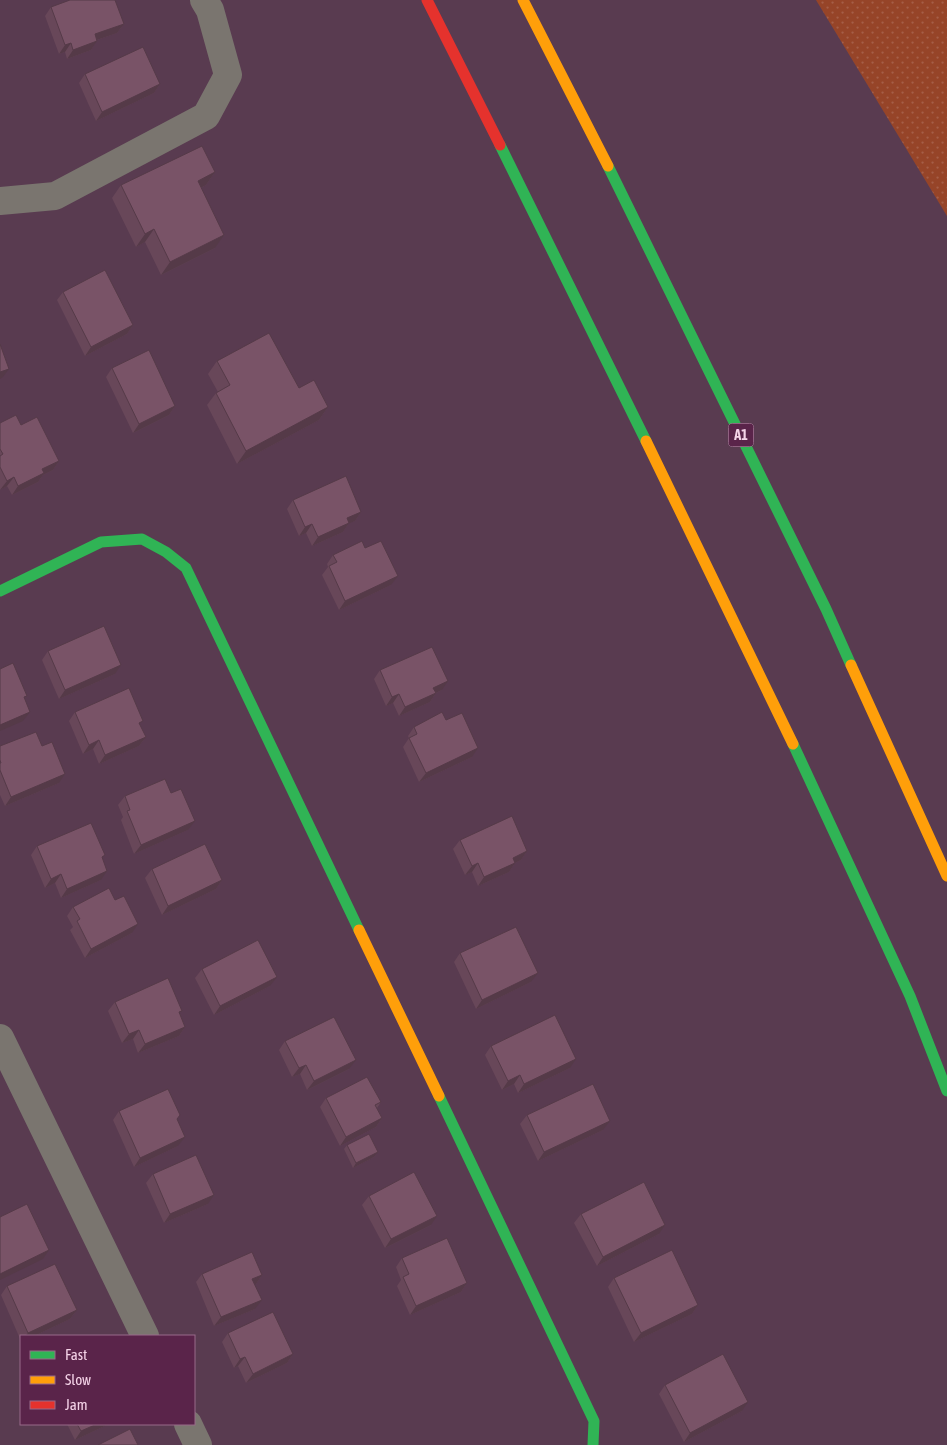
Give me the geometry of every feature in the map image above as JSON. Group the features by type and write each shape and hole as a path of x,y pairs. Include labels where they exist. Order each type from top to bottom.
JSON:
{"main road":[{"path":"427,0 544,232 780,717 910,996 947,1091"},
{"name":"A1","path":"523,0 625,199 826,609 947,876"},
{"path":"0,591 101,542 142,539 166,552 186,568 594,1421 593,1445"}],"street":[{"path":"0,201 55,196 206,116 228,75 210,10 204,0"},
{"path":"0,1038 145,1335"},
{"path":"188,1425 198,1445"}],"shaded area":[{"path":"816,0 947,0 947,216"}],"building":[{"path":"70,0 115,0 124,24 95,34 97,41 73,50 71,43 65,45 51,7"},
{"path":"143,47 160,84 102,112 85,74"},
{"path":"202,146 215,172 198,181 224,235 170,262 154,229 145,234 121,185"},
{"path":"105,270 133,325 91,347 63,292"},
{"path":"269,333 299,388 314,380 328,407 246,451 216,393 230,385 217,361"},
{"path":"0,344 9,369 0,372"},
{"path":"149,350 175,406 139,424 112,368"},
{"path":"16,415 21,425 37,417 59,461 42,469 44,473 18,486 14,477 7,481 0,467 0,456 3,454 0,449 0,423"},
{"path":"346,476 361,512 347,518 349,523 318,537 312,524 305,527 293,500"},
{"path":"362,541 365,548 381,541 398,576 345,601 329,566 337,562 333,555"},
{"path":"104,626 121,665 65,690 48,651"},
{"path":"432,647 448,681 433,688 436,693 405,707 399,694 392,697 380,670"},
{"path":"13,663 27,696 24,697 30,712 0,725 0,669"},
{"path":"129,688 143,721 139,723 146,737 105,755 99,740 89,745 75,712"},
{"path":"442,712 446,720 462,713 478,748 426,773 409,738 417,734 414,727"},
{"path":"36,732 42,746 52,742 65,774 11,797 0,770 0,746"},
{"path":"165,779 171,793 181,789 195,821 141,845 127,811 130,810 125,796"},
{"path":"512,816 527,851 513,858 515,863 484,877 478,863 472,866 460,840"},
{"path":"91,823 105,855 102,857 107,871 67,889 61,874 51,879 37,846"},
{"path":"205,844 222,880 168,906 152,869"},
{"path":"109,888 115,900 124,896 138,924 91,949 77,921 80,919 73,907"},
{"path":"516,927 538,973 482,1000 460,953"},
{"path":"258,940 277,977 220,1006 202,969"},
{"path":"168,978 182,1011 179,1012 185,1027 145,1044 139,1030 129,1034 115,1002"},
{"path":"555,1015 576,1059 524,1084 520,1075 508,1081 491,1046"},
{"path":"334,1017 356,1060 314,1081 306,1065 299,1068 285,1041"},
{"path":"367,1077 381,1102 375,1105 382,1118 346,1137 326,1098"},
{"path":"593,1084 610,1121 544,1152 527,1115"},
{"path":"168,1089 180,1115 177,1119 185,1137 140,1158 119,1111"},
{"path":"369,1134 378,1152 356,1163 347,1145"},
{"path":"196,1155 214,1195 170,1214 153,1174"},
{"path":"414,1172 437,1216 391,1239 369,1196"},
{"path":"644,1182 665,1225 603,1257 581,1214"},
{"path":"27,1204 49,1250 0,1274 0,1217"},
{"path":"447,1238 467,1283 416,1306 403,1277 409,1274 402,1258"},
{"path":"672,1250 698,1305 641,1333 614,1278"},
{"path":"252,1252 262,1275 252,1279 262,1300 221,1317 202,1274"},
{"path":"55,1264 77,1310 28,1333 7,1286"},
{"path":"273,1312 293,1354 253,1374 245,1357 240,1359 228,1333"},
{"path":"723,1354 748,1402 690,1433 665,1385"},
{"path":"78,1425 95,1425 81,1431"},
{"path":"130,1429 138,1445 98,1445"}],"traffic: fast":[{"path":"500,145 646,441"},
{"path":"608,166 826,609 851,665"},
{"path":"0,591 101,542 142,539 166,552 186,568 359,930"},
{"path":"793,744 910,996 947,1091"},
{"path":"439,1096 594,1421 593,1445"}],"traffic: slow":[{"path":"523,0 608,166"},
{"path":"646,441 793,744"},
{"path":"851,665 947,876"},
{"path":"359,930 439,1096"}],"traffic: jam":[{"path":"427,0 500,145"}]}
